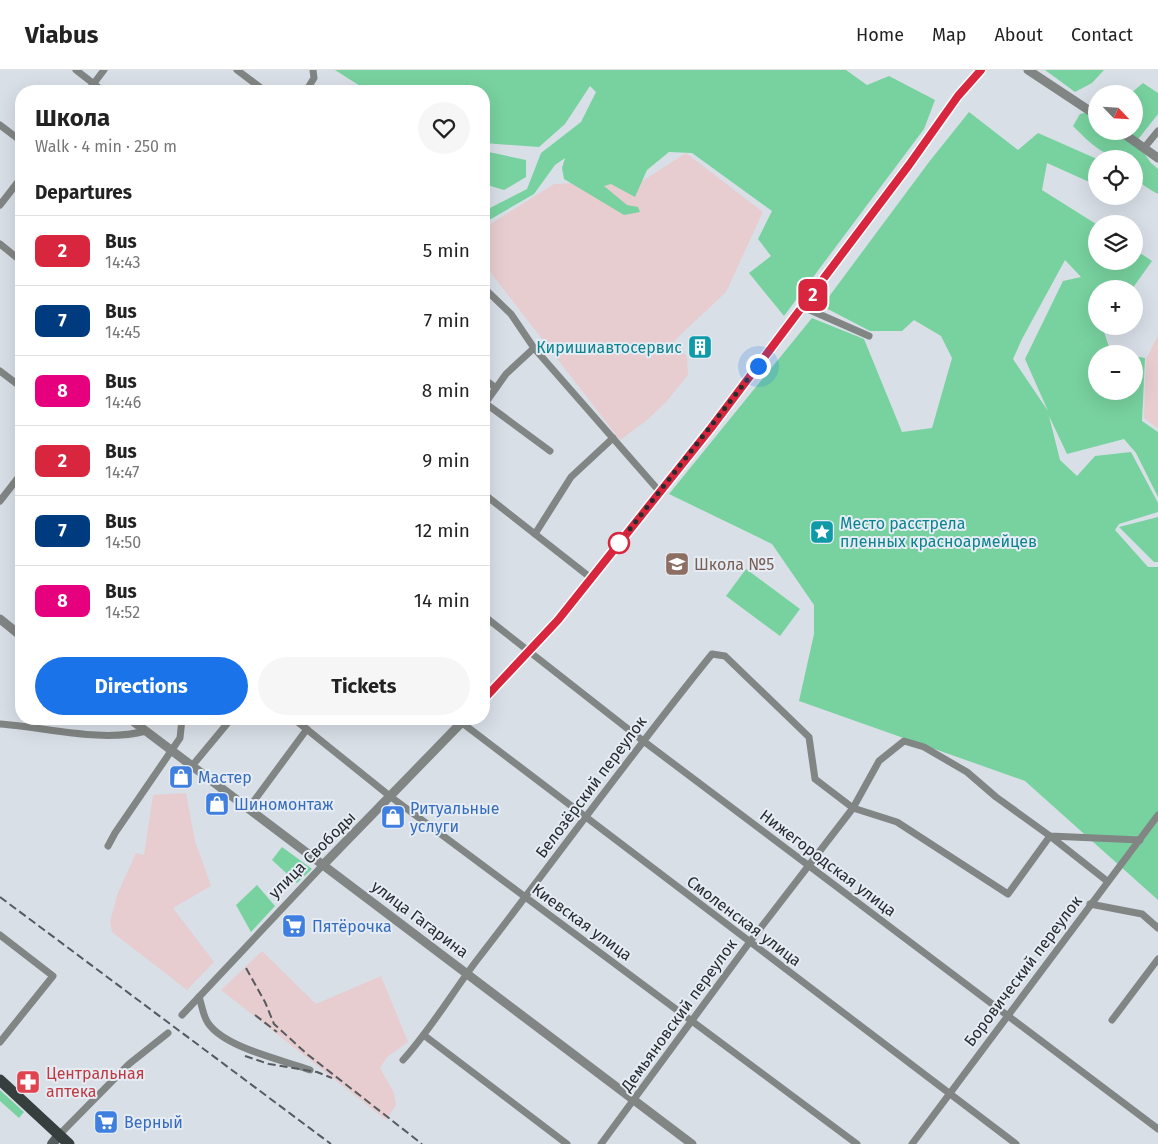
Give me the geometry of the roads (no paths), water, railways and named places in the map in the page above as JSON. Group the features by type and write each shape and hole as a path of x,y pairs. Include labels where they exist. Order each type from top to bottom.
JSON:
{"main road":[{"path":"0,1080 56,1140 69,1144"}],"street":[{"path":"76,70 93,84 104,70"},
{"path":"237,70 257,85"},
{"path":"310,85 314,78 313,70"},
{"path":"490,694 530,651 591,578 711,428 804,307 958,96 981,70"},
{"path":"1028,70 1088,110"},
{"path":"0,125 15,136"},
{"path":"1144,148 1158,131"},
{"path":"1133,140 1158,158"},
{"path":"0,205 15,186"},
{"path":"0,244 15,256"},
{"path":"490,294 511,314 534,348 660,492"},
{"path":"804,307 869,336"},
{"path":"490,396 506,374 534,348"},
{"path":"0,371 15,382"},
{"path":"490,384 496,388"},
{"path":"490,408 550,451"},
{"path":"535,534 571,477 613,438"},
{"path":"1,499 15,482"},
{"path":"490,499 591,578"},
{"path":"0,619 15,631"},
{"name":"Нижегородская улица","path":"490,621 642,740 1008,1014 1158,1129"},
{"name":"Белозёрский переулок","path":"403,1060 425,1036 467,973 526,898 642,740 712,654 725,656 808,737 815,779 853,808"},
{"path":"0,724 72,732 122,735 146,731"},
{"name":"улица Гагарина","path":"138,725 692,1144"},
{"path":"108,846 180,738 181,725"},
{"path":"192,766 226,725"},
{"name":"Киевская улица","path":"302,725 391,797 857,1144"},
{"name":"улица Свободы","path":"182,1015 252,938 391,797 456,725"},
{"name":"Смоленская улица","path":"467,725 749,943 1016,1144"},
{"path":"248,809 307,729"},
{"name":"Демьяновский переулок","path":"601,1144 749,943 810,867 853,808 879,761 904,741 924,747 968,772 996,797 1050,836"},
{"path":"853,808 897,822 1008,894 1050,836"},
{"name":"Боровический переулок","path":"912,1144 1158,815"},
{"path":"1050,836 1140,840"},
{"path":"1050,836 1107,881"},
{"path":"1090,904 1142,914 1158,928"},
{"path":"0,935 53,976 0,1042"},
{"path":"1112,1020 1158,959"},
{"path":"199,997 208,1024 225,1036 252,1052 310,1070"},
{"path":"56,1140 129,1064 168,1033"},
{"path":"425,1036 567,1144"}],"railway":[{"path":"0,897 331,1144"},
{"path":"246,968 265,1002 274,1024 307,1054 422,1144"},
{"path":"255,1015 277,1032"},
{"path":"245,1056 269,1064 317,1072 332,1078"}],"place":[{"name":"Киришиавтосервис","path":"700,347"},
{"name":"Место расстрела пленных красноармейцев","path":"822,532"},
{"name":"Школа №5","path":"677,564"},
{"name":"Мастер","path":"181,777"},
{"name":"Шиномонтаж","path":"217,804"},
{"name":"Ритуальные услуги","path":"393,817"},
{"name":"Пятёрочка","path":"294,926"},
{"name":"Центральная аптека","path":"28,1082"},
{"name":"Верный","path":"106,1122"}]}
